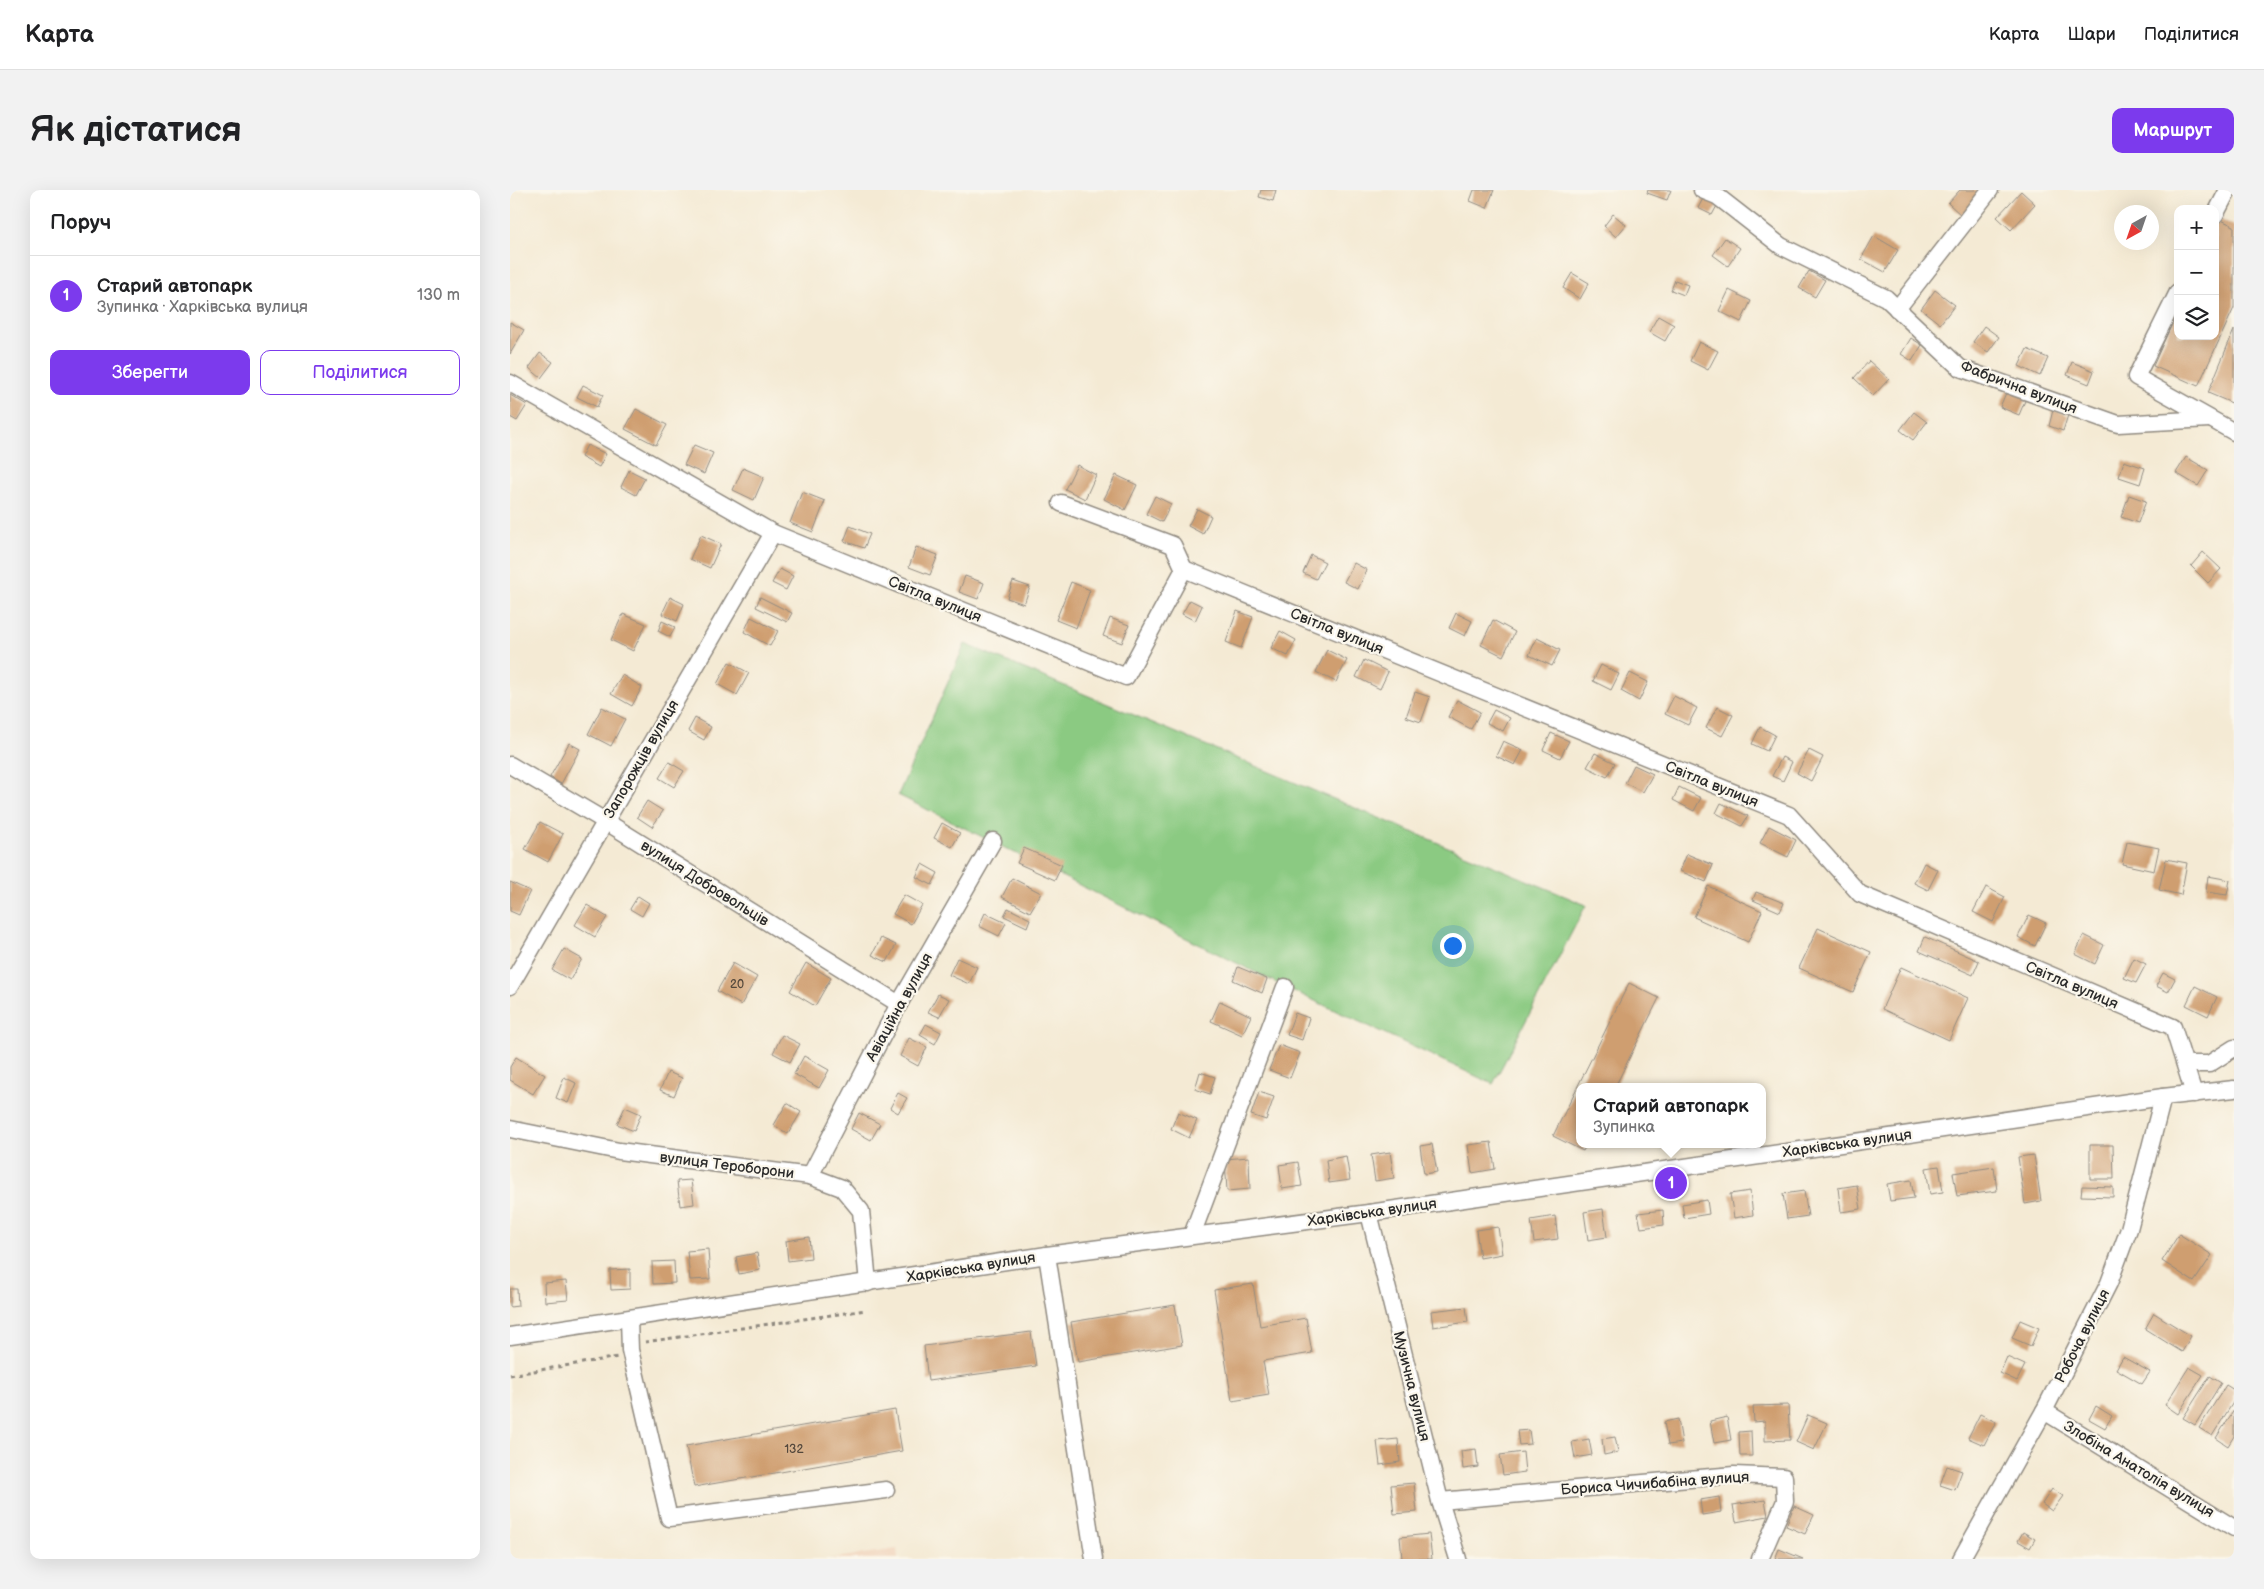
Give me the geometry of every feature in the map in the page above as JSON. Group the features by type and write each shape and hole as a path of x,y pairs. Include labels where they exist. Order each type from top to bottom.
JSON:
{"street":[{"name":"Фабрична вулиця","path":"1702,190 1717,196 1781,246 1886,298 1960,368 2118,424 2209,419"},
{"path":"1897,308 1990,190"},
{"path":"2219,207 2228,190"},
{"path":"2177,295 2136,377 2234,432"},
{"name":"Світла вулиця","path":"510,383 773,532 1126,677 1184,569 1790,815 1860,894 2173,1027 2194,1094"},
{"path":"1061,503 1173,545 1184,569"},
{"name":"Запорожців вулиця","path":"510,986 773,532"},
{"name":"вулиця Добровольців","path":"510,765 605,821 899,1004"},
{"name":"Авіаційна вулиця","path":"810,1176 899,1004 993,841"},
{"path":"1192,1235 1285,987"},
{"path":"2185,1064 2209,1064 2234,1048"},
{"name":"Харківська вулиця","path":"510,1336 1047,1255 1369,1213 2164,1097 2234,1090"},
{"name":"Робоча вулиця","path":"1961,1559 2044,1411 2109,1283 2129,1229 2164,1097"},
{"name":"вулиця Тероборони","path":"510,1129 618,1151 810,1176 842,1188 861,1211 868,1283"},
{"name":"Музична вулиця","path":"1369,1213 1440,1501 1458,1559"},
{"path":"1047,1255 1094,1559"},
{"path":"629,1319 630,1350 669,1518 886,1490"},
{"name":"Злобіна Анатолія вулиця","path":"2044,1411 2234,1528"},
{"name":"Бориса Чичибабіна вулиця","path":"1440,1501 1734,1475 1784,1477 1785,1501 1760,1559"}],"path":[{"path":"510,1375 615,1359 646,1342 866,1310"}],"shaded area":[{"path":"897,1549 898,1559 829,1559"}],"green space":[{"path":"965,644 1586,905 1493,1084 1285,987 898,795"}],"building":[{"path":"1261,190 1276,190 1273,201 1259,197"},
{"path":"1474,190 1494,190 1487,208 1470,201"},
{"path":"1648,190 1671,190 1667,200 1647,193"},
{"path":"1960,190 1975,190 1981,195 1962,216 1948,203"},
{"path":"2021,191 2035,204 2011,230 1997,217"},
{"path":"1705,195 1719,202 1712,215 1698,208"},
{"path":"1613,214 1626,225 1616,237 1604,226"},
{"path":"2219,219 2234,226 2234,308 2198,386 2153,366 2174,319 2174,340 2219,340"},
{"path":"1874,236 1898,250 1885,272 1861,259"},
{"path":"1725,238 1740,248 1728,266 1713,255"},
{"path":"1809,271 1825,280 1815,297 1799,288"},
{"path":"1572,273 1589,283 1580,299 1563,288"},
{"path":"1675,280 1688,285 1684,295 1671,290"},
{"path":"1729,290 1751,301 1741,322 1719,311"},
{"path":"1935,290 1955,305 1940,324 1921,309"},
{"path":"1658,316 1674,325 1665,341 1649,332"},
{"path":"510,322 524,330 510,354"},
{"path":"1984,326 1999,337 1988,352 1973,342"},
{"path":"2234,330 2234,404 2208,393"},
{"path":"1911,338 1922,345 1912,361 1901,354"},
{"path":"1699,342 1718,351 1708,370 1690,361"},
{"path":"2027,349 2048,358 2040,376 2019,366"},
{"path":"540,353 553,362 541,378 529,368"},
{"path":"1869,361 1889,379 1873,396 1854,378"},
{"path":"2072,362 2094,371 2089,384 2067,375"},
{"path":"583,385 603,395 597,407 577,397"},
{"path":"2008,388 2027,396 2019,415 2000,407"},
{"path":"510,395 527,405 517,421 510,417"},
{"path":"636,409 667,425 656,445 625,429"},
{"path":"2053,410 2068,415 2063,431 2049,426"},
{"path":"1914,412 1927,422 1913,440 1900,430"},
{"path":"587,445 606,454 599,467 581,457"},
{"path":"694,445 713,453 704,474 684,465"},
{"path":"2186,457 2208,470 2198,486 2176,473"},
{"path":"2124,461 2145,468 2140,484 2119,477"},
{"path":"1077,465 1096,475 1085,499 1065,489"},
{"path":"743,468 764,477 754,500 733,490"},
{"path":"629,470 645,478 636,495 621,487"},
{"path":"1116,475 1137,485 1125,510 1104,499"},
{"path":"802,492 825,501 813,532 790,523"},
{"path":"2129,495 2146,501 2138,523 2121,517"},
{"path":"1155,496 1171,504 1162,522 1146,514"},
{"path":"1197,509 1211,516 1203,534 1188,526"},
{"path":"850,526 870,534 864,548 844,541"},
{"path":"701,535 721,544 710,568 690,559"},
{"path":"916,547 938,555 930,575 909,567"},
{"path":"2203,552 2221,569 2208,583 2191,566"},
{"path":"1311,555 1325,562 1316,579 1303,573"},
{"path":"1354,563 1367,570 1358,589 1344,582"},
{"path":"780,569 793,576 786,590 772,583"},
{"path":"965,576 984,583 978,599 959,592"},
{"path":"1013,581 1030,587 1024,604 1007,598"},
{"path":"1071,582 1090,590 1076,628 1056,620"},
{"path":"670,597 684,604 677,621 662,614"},
{"path":"760,597 792,613 787,622 756,607"},
{"path":"1190,600 1202,606 1195,621 1182,614"},
{"path":"1237,611 1253,617 1241,648 1226,642"},
{"path":"1456,613 1472,621 1465,636 1449,628"},
{"path":"623,614 646,624 633,651 611,640"},
{"path":"751,617 778,631 770,646 744,632"},
{"path":"1110,618 1129,625 1122,643 1103,636"},
{"path":"1493,620 1515,632 1503,656 1481,645"},
{"path":"662,621 675,627 670,637 658,631"},
{"path":"1280,631 1296,640 1288,656 1271,648"},
{"path":"1537,638 1560,650 1552,666 1529,655"},
{"path":"1327,650 1347,660 1336,682 1316,672"},
{"path":"1364,660 1388,672 1380,689 1356,677"},
{"path":"729,662 749,673 737,695 717,684"},
{"path":"1601,665 1619,674 1611,690 1593,681"},
{"path":"1630,673 1648,682 1639,701 1621,691"},
{"path":"622,675 642,687 632,706 611,694"},
{"path":"1415,692 1430,697 1421,722 1406,717"},
{"path":"1674,696 1697,708 1688,725 1665,714"},
{"path":"1457,700 1480,712 1471,729 1448,717"},
{"path":"602,707 625,719 611,746 588,734"},
{"path":"1717,707 1733,715 1722,736 1706,728"},
{"path":"1494,710 1510,718 1503,731 1487,723"},
{"path":"695,718 711,727 704,740 688,731"},
{"path":"1760,727 1775,735 1767,751 1752,744"},
{"path":"1551,733 1569,741 1560,758 1543,750"},
{"path":"1503,741 1523,750 1515,765 1496,756"},
{"path":"569,743 580,749 561,784 550,777"},
{"path":"1809,750 1823,757 1811,781 1797,773"},
{"path":"1595,753 1615,763 1607,777 1587,767"},
{"path":"1782,757 1792,762 1783,781 1772,776"},
{"path":"669,762 684,771 674,787 659,778"},
{"path":"1634,765 1653,774 1643,792 1625,783"},
{"path":"1679,787 1701,798 1694,811 1673,800"},
{"path":"647,801 663,811 652,827 637,817"},
{"path":"1721,803 1748,816 1742,826 1716,813"},
{"path":"540,822 563,834 548,862 525,849"},
{"path":"942,823 960,833 952,847 934,838"},
{"path":"1769,826 1796,840 1788,857 1760,843"},
{"path":"2127,842 2159,848 2154,871 2122,864"},
{"path":"1024,848 1062,865 1055,880 1017,863"},
{"path":"1687,854 1713,865 1706,882 1680,871"},
{"path":"2166,859 2187,863 2181,895 2159,890"},
{"path":"1924,863 1938,870 1928,890 1914,883"},
{"path":"922,864 938,873 932,885 916,877"},
{"path":"2208,876 2230,880 2227,895 2206,892"},
{"path":"1012,878 1041,893 1030,912 1002,897"},
{"path":"510,882 530,891 519,915 510,911"},
{"path":"1708,886 1762,911 1748,942 1694,917"},
{"path":"1986,887 2005,897 1993,922 1973,912"},
{"path":"1756,892 1784,903 1780,912 1753,900"},
{"path":"904,895 922,905 911,924 893,914"},
{"path":"638,896 649,903 642,916 630,909"},
{"path":"587,905 607,917 595,937 575,925"},
{"path":"1008,908 1030,919 1027,927 1004,916"},
{"path":"985,913 1006,923 999,936 979,926"},
{"path":"2029,915 2046,923 2035,946 2018,937"},
{"path":"1818,928 1871,952 1853,992 1799,968"},
{"path":"2084,935 2104,945 2095,964 2075,954"},
{"path":"1925,937 1979,961 1973,975 1919,951"},
{"path":"881,938 896,945 887,962 872,955"},
{"path":"564,949 582,959 570,980 552,970"},
{"path":"957,958 977,967 969,984 949,975"},
{"path":"2134,958 2146,964 2136,983 2124,978"},
{"path":"733,963 757,977 741,1005 717,991"},
{"path":"806,963 831,978 815,1006 790,991"},
{"path":"1238,967 1267,979 1262,993 1233,980"},
{"path":"1901,967 1968,998 1949,1040 1882,1009"},
{"path":"2163,973 2175,979 2168,992 2156,986"},
{"path":"1629,983 1659,998 1617,1083 1579,1083"},
{"path":"2195,986 2217,997 2208,1016 2186,1005"},
{"path":"938,994 949,999 939,1017 928,1012"},
{"path":"1220,1001 1251,1016 1242,1035 1211,1021"},
{"path":"1295,1013 1309,1018 1302,1040 1287,1035"},
{"path":"926,1024 941,1032 935,1044 920,1035"},
{"path":"782,1035 800,1044 790,1062 773,1053"},
{"path":"909,1038 927,1047 918,1066 900,1056"},
{"path":"1279,1045 1300,1053 1290,1078 1269,1070"},
{"path":"804,1056 829,1070 819,1088 794,1074"},
{"path":"516,1057 545,1075 533,1094 510,1080 510,1067"},
{"path":"668,1072 682,1078 674,1096 660,1090"},
{"path":"1200,1072 1215,1077 1210,1094 1195,1089"},
{"path":"564,1077 576,1083 568,1103 556,1098"},
{"path":"1576,1090 1576,1148 1553,1136"},
{"path":"1259,1092 1274,1097 1266,1120 1251,1115"},
{"path":"898,1093 907,1098 898,1113 890,1108"},
{"path":"787,1103 801,1112 788,1134 774,1125"},
{"path":"625,1107 641,1114 634,1131 617,1124"},
{"path":"1178,1112 1197,1120 1189,1138 1171,1129"},
{"path":"859,1113 880,1124 871,1140 851,1129"},
{"path":"1491,1142 1495,1169 1472,1173 1468,1145"},
{"path":"1432,1144 1437,1172 1424,1174 1420,1146"},
{"path":"2090,1145 2113,1145 2114,1179 2090,1179"},
{"path":"1390,1152 1394,1178 1375,1181 1371,1155"},
{"path":"2034,1155 2041,1201 2025,1204 2018,1157"},
{"path":"1346,1156 1350,1180 1329,1183 1326,1160"},
{"path":"1249,1157 1250,1189 1227,1191 1225,1159"},
{"path":"1298,1162 1302,1186 1282,1189 1279,1165"},
{"path":"1939,1166 1943,1192 1930,1194 1926,1168"},
{"path":"1994,1167 1997,1191 1957,1196 1953,1173"},
{"path":"691,1180 694,1204 680,1206 677,1181"},
{"path":"1911,1180 1914,1198 1890,1201 1887,1184"},
{"path":"1857,1185 1861,1209 1841,1212 1838,1188"},
{"path":"2082,1186 2113,1187 2113,1197 2081,1196"},
{"path":"1750,1191 1753,1215 1734,1218 1730,1194"},
{"path":"1804,1191 1808,1216 1787,1219 1783,1194"},
{"path":"1707,1200 1709,1214 1684,1218 1682,1204"},
{"path":"1603,1209 1607,1237 1588,1240 1584,1212"},
{"path":"1663,1210 1664,1225 1641,1228 1638,1213"},
{"path":"1555,1216 1558,1239 1534,1242 1531,1220"},
{"path":"1498,1227 1502,1254 1480,1258 1476,1230"},
{"path":"2179,1234 2212,1255 2194,1282 2162,1261"},
{"path":"809,1237 811,1258 788,1261 786,1241"},
{"path":"708,1249 710,1279 690,1280 687,1251"},
{"path":"757,1253 760,1270 739,1274 736,1257"},
{"path":"674,1261 675,1283 653,1284 652,1262"},
{"path":"630,1269 630,1289 611,1290 610,1270"},
{"path":"566,1281 568,1300 545,1302 544,1283"},
{"path":"1253,1284 1260,1326 1306,1318 1312,1353 1263,1361 1269,1395 1232,1401 1214,1290"},
{"path":"510,1289 517,1289 518,1306 510,1307"},
{"path":"1175,1305 1182,1345 1078,1362 1071,1322"},
{"path":"1466,1307 1468,1322 1433,1327 1431,1311"},
{"path":"2154,1313 2191,1336 2182,1352 2145,1329"},
{"path":"2020,1320 2039,1328 2031,1346 2012,1338"},
{"path":"1031,1332 1036,1366 928,1381 924,1346"},
{"path":"2007,1357 2025,1365 2017,1381 2000,1373"},
{"path":"2123,1357 2150,1372 2142,1384 2116,1369"},
{"path":"2189,1367 2203,1375 2178,1414 2165,1405"},
{"path":"2210,1376 2221,1383 2195,1425 2183,1418"},
{"path":"2226,1385 2234,1390 2234,1401 2212,1436 2199,1428"},
{"path":"1788,1405 1790,1440 1765,1441 1765,1421 1754,1422 1753,1406"},
{"path":"2096,1406 2112,1416 2105,1428 2089,1419"},
{"path":"895,1410 902,1451 694,1487 686,1446"},
{"path":"2234,1410 2234,1436 2228,1446 2216,1438"},
{"path":"1980,1414 1996,1422 1984,1445 1968,1438"},
{"path":"1808,1415 1827,1423 1814,1450 1796,1442"},
{"path":"1727,1417 1731,1440 1714,1443 1710,1421"},
{"path":"1678,1419 1682,1443 1668,1445 1664,1422"},
{"path":"1529,1430 1531,1444 1519,1445 1517,1431"},
{"path":"1751,1431 1752,1456 1740,1456 1739,1432"},
{"path":"1615,1437 1618,1452 1604,1455 1602,1439"},
{"path":"1398,1439 1400,1462 1380,1465 1377,1441"},
{"path":"1589,1439 1592,1455 1575,1458 1572,1442"},
{"path":"1476,1449 1478,1467 1463,1469 1461,1451"},
{"path":"1523,1452 1525,1472 1503,1475 1500,1455"},
{"path":"1947,1466 1962,1471 1955,1490 1940,1485"},
{"path":"1414,1483 1417,1512 1394,1514 1391,1485"},
{"path":"2052,1489 2063,1496 2052,1511 2042,1504"},
{"path":"1719,1497 1721,1512 1702,1515 1700,1500"},
{"path":"1765,1500 1768,1516 1736,1522 1733,1505"},
{"path":"1794,1506 1814,1515 1805,1534 1786,1526"},
{"path":"2023,1532 2035,1539 2030,1548 2018,1541"},
{"path":"1429,1534 1432,1559 1402,1559 1400,1537"},
{"path":"1779,1549 1803,1559 1775,1559"}],"place":[{"name":"Старий автопарк","path":"1671,1183"}]}
